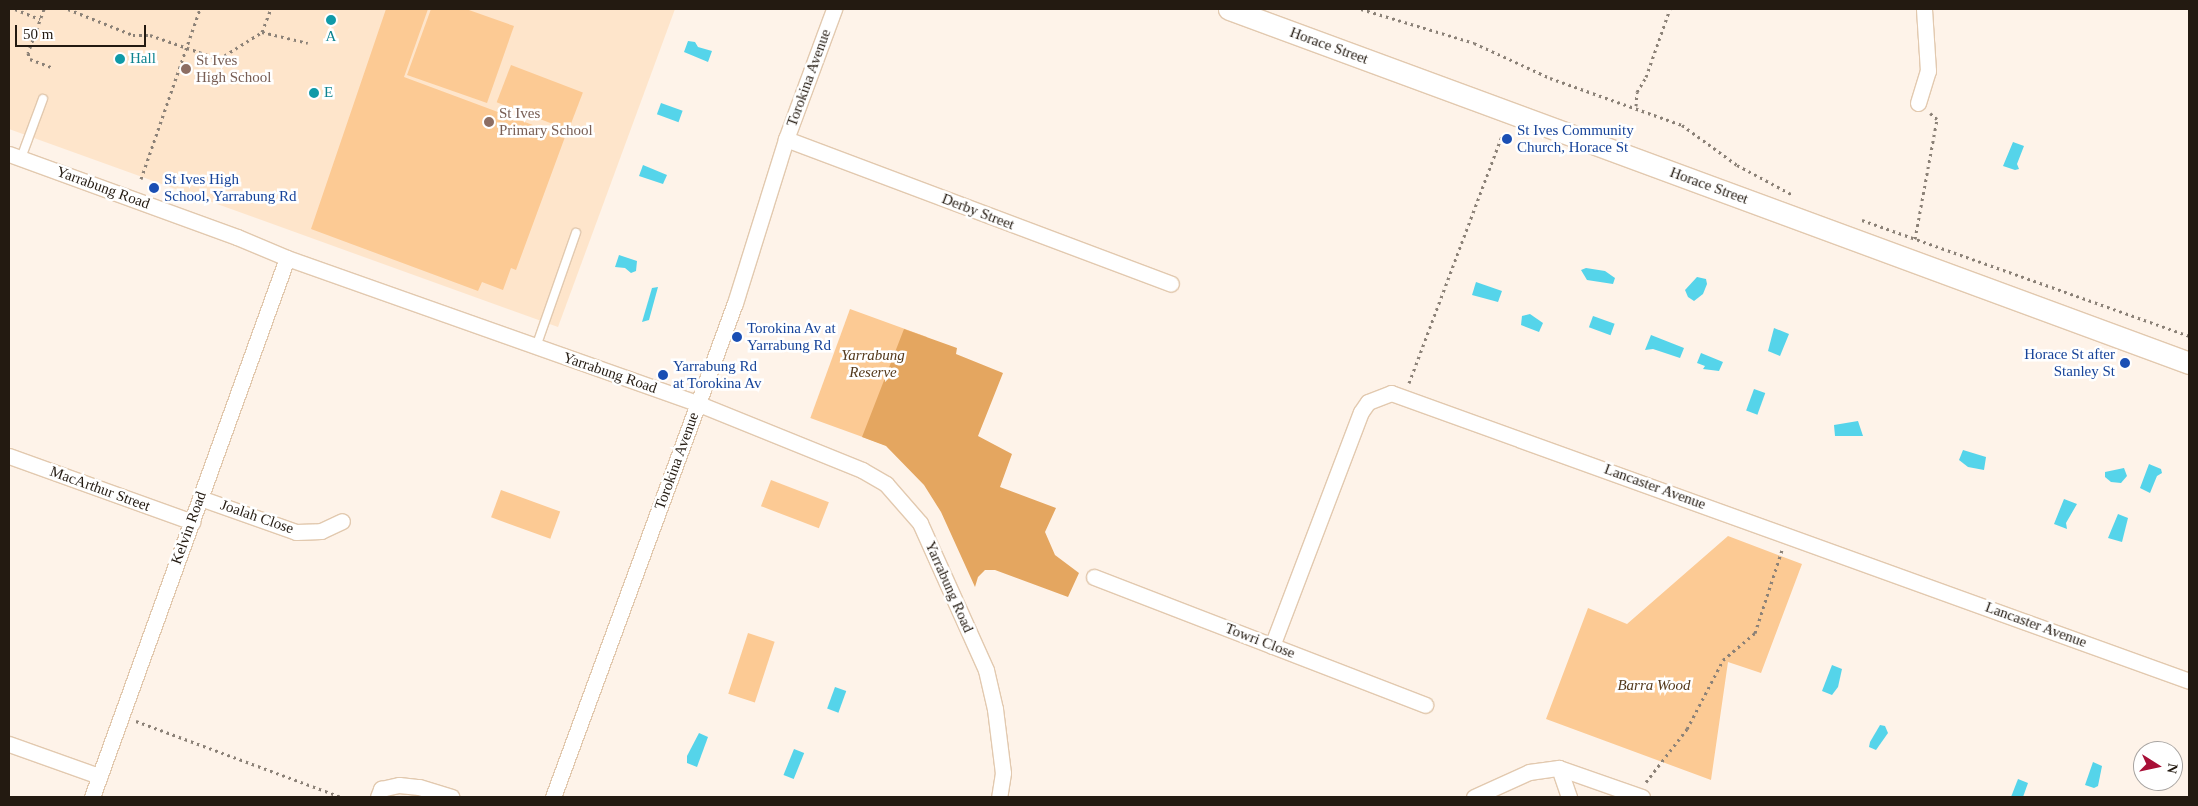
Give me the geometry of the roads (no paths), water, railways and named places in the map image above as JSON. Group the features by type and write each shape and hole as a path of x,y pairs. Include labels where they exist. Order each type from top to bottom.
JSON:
{"main road":[{"name":"Horace Street","path":"1229,9 2189,363"}],"street":[{"name":"Torokina Avenue","path":"553,797 699,404 735,302 786,139 834,9"},
{"path":"1918,103 1928,71 1924,9"},
{"name":"Derby Street","path":"786,139 1171,284"},
{"name":"Yarrabung Road","path":"15,156 287,258 699,404 862,470 886,484 904,502 920,524 986,670 995,708 1003,773 999,797"},
{"name":"Kelvin Road","path":"92,797 287,258"},
{"name":"Lancaster Avenue","path":"1272,646 1360,412 1368,402 1380,395 1392,393 1404,395 2189,681"},
{"name":"MacArthur Street","path":"9,456 192,522"},
{"name":"Joalah Close","path":"200,498 296,532 321,531 342,521"},
{"name":"Towri Close","path":"1094,577 1426,705"},
{"path":"9,744 99,776"},
{"path":"1559,768 1569,797"},
{"path":"1474,797 1529,772 1559,768 1639,796"},
{"path":"378,797 382,788 394,785 419,786 451,797"}],"lane":[{"path":"15,156 43,99"},
{"path":"536,347 576,233"}],"water":[{"path":"688,41 695,42 698,47 712,51 708,62 684,52"},
{"path":"661,103 683,111 679,122 657,114"},
{"path":"2013,142 2024,146 2017,164 2019,169 2015,170 2003,166"},
{"path":"643,165 667,175 663,184 639,176"},
{"path":"619,255 637,261 636,271 631,273 625,268 615,267"},
{"path":"1586,268 1605,271 1615,278 1613,284 1587,280 1581,270"},
{"path":"1697,277 1706,279 1707,284 1703,294 1694,301 1688,297 1685,290"},
{"path":"1476,282 1502,291 1498,302 1472,295"},
{"path":"658,287 649,320 642,322 652,288"},
{"path":"1530,314 1543,323 1539,332 1521,325 1522,316"},
{"path":"1593,316 1615,324 1611,335 1589,327"},
{"path":"1774,328 1789,334 1780,356 1768,351"},
{"path":"1651,335 1684,348 1680,358 1653,349 1645,350"},
{"path":"1701,353 1723,362 1719,371 1703,369 1705,366 1697,363"},
{"path":"1754,389 1765,393 1757,415 1746,411"},
{"path":"1858,421 1863,436 1835,436 1834,425"},
{"path":"1963,450 1986,457 1984,470 1968,467 1959,460"},
{"path":"2149,464 2161,469 2162,473 2157,476 2150,493 2140,488"},
{"path":"2124,468 2127,476 2121,483 2111,482 2105,477 2105,472"},
{"path":"2064,499 2077,504 2066,523 2067,529 2054,524"},
{"path":"2118,514 2128,518 2122,542 2108,538"},
{"path":"1832,665 1842,669 1838,687 1832,695 1822,691"},
{"path":"835,687 846,691 838,713 827,709"},
{"path":"1880,725 1885,726 1888,733 1876,750 1869,747"},
{"path":"699,733 708,737 697,767 687,763 687,756"},
{"path":"794,749 804,753 794,779 784,775"},
{"path":"2093,762 2102,766 2098,786 2094,788 2085,785"},
{"path":"2018,779 2028,783 2023,797 2011,797"}],"place":[{"name":"A","path":"331,20"},
{"name":"Hall","path":"120,59"},
{"name":"St Ives High School","path":"186,69"},
{"name":"E","path":"314,93"},
{"name":"St Ives Primary School","path":"489,122"},
{"name":"St Ives Community Church, Horace St","path":"1507,139"},
{"name":"St Ives High School, Yarrabung Rd","path":"154,188"},
{"name":"Torokina Av at Yarrabung Rd","path":"737,337"},
{"name":"Horace St after Stanley St","path":"2125,363"},
{"name":"Yarrabung Rd at Torokina Av","path":"663,375"}],"park label":[{"name":"Yarrabung Reserve","path":"873,364"},
{"name":"Barra Wood","path":"1654,686"}]}
